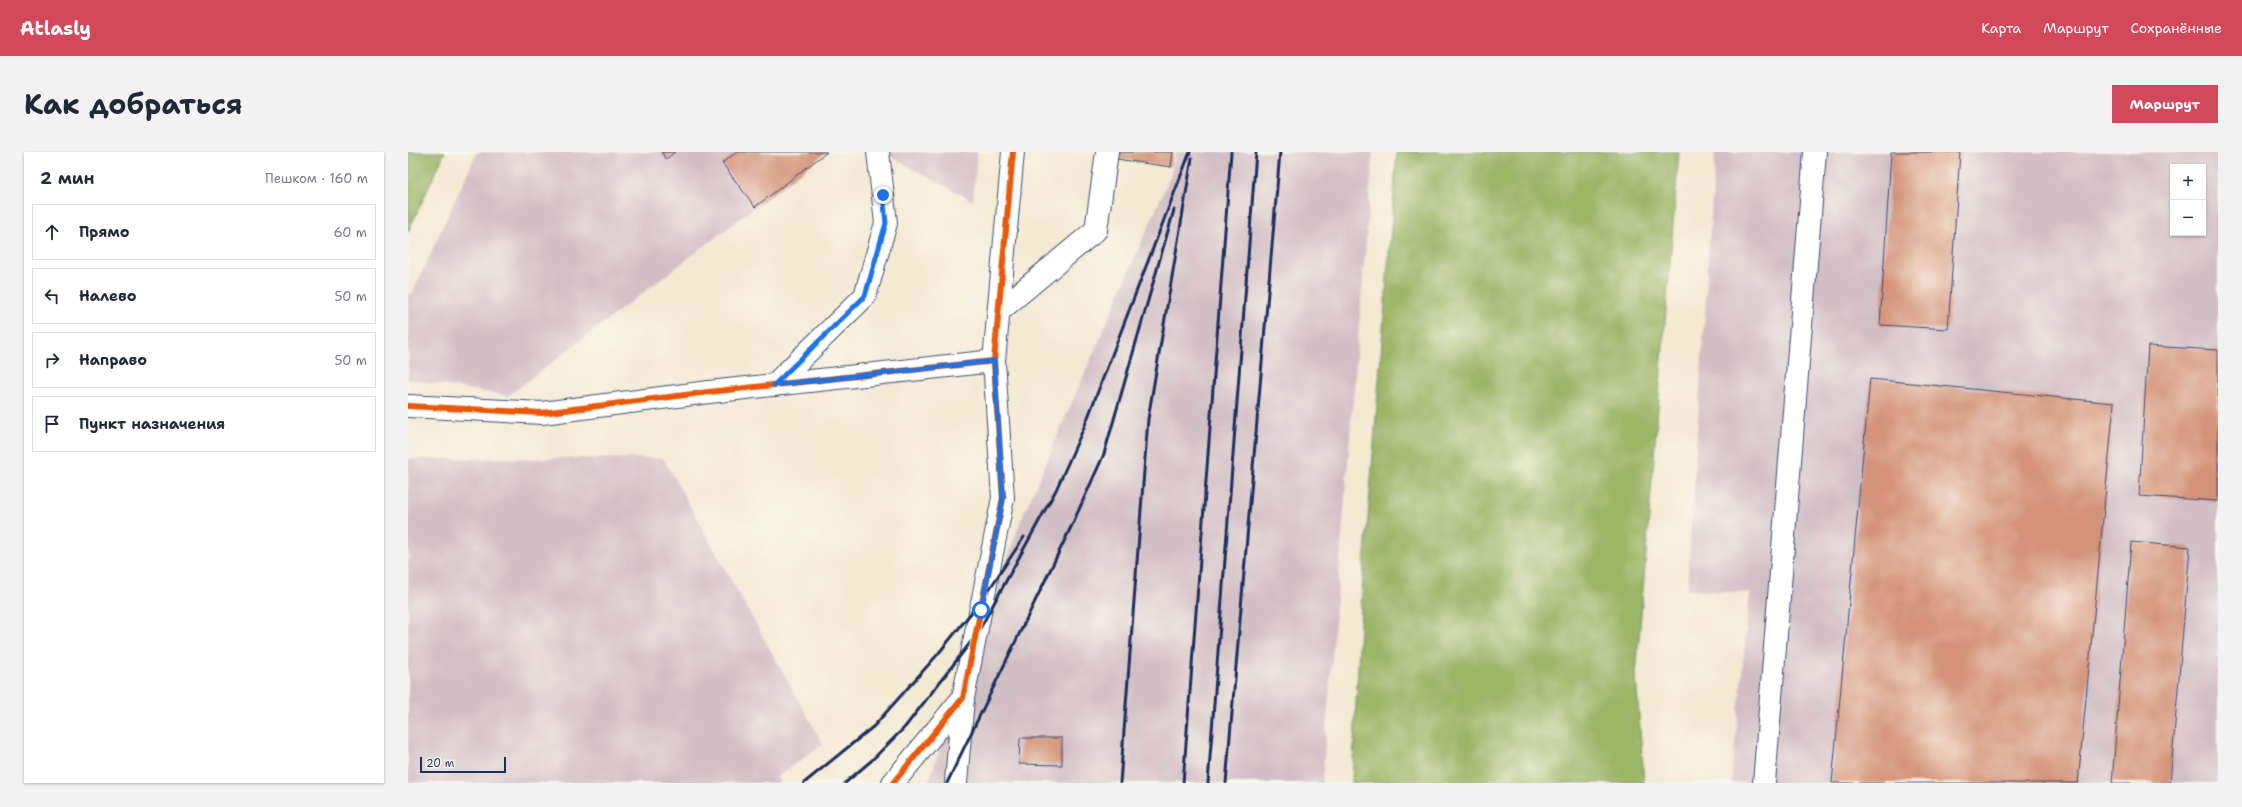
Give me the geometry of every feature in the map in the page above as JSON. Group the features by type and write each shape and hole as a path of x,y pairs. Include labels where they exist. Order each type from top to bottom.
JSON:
{"street":[{"path":"774,385 865,296 886,223 878,152"},
{"path":"956,783 963,698 1003,498 994,361 1013,152"},
{"path":"999,311 1096,230 1107,152"},
{"path":"1764,783 1815,152"},
{"path":"408,406 542,413 774,385 994,361"},
{"path":"893,783 963,698"}],"shaded area":[{"path":"477,152 827,152 508,396 408,379 408,293 412,294"},
{"path":"882,152 977,152 973,201 919,172"},
{"path":"1176,152 1373,152 1322,783 928,783 1021,520 1170,177"},
{"path":"1715,152 2218,152 2218,783 1731,783 1750,593 1687,590"},
{"path":"663,458 823,744 777,777 781,783 408,783 408,459"}],"green space":[{"path":"408,152 445,152 408,232"},
{"path":"1397,152 1679,152 1636,675 1644,783 1352,783 1361,606"}],"building":[{"path":"661,152 675,152 666,159"},
{"path":"737,152 827,152 755,207 722,163"},
{"path":"1117,152 1173,152 1171,167 1116,159"},
{"path":"1891,152 1960,152 1948,329 1880,325"},
{"path":"2148,346 2218,350 2218,501 2139,496"},
{"path":"1870,379 2114,403 2078,783 1832,783"},
{"path":"2131,542 2190,547 2170,783 2112,783"},
{"path":"1020,738 1062,738 1062,765 1019,764"}],"railway":[{"path":"845,783 871,761 905,727 977,634 1056,490 1085,425 1190,152"},
{"path":"1183,783 1231,152"},
{"path":"1208,783 1256,152"},
{"path":"1226,783 1280,152"},
{"path":"1120,783 1148,419 1192,158"},
{"path":"947,783 1072,525 1104,454 1174,210"},
{"path":"804,783 874,726 938,654 984,597 1024,537"}],"cycle path":[{"path":"893,783 963,698 1003,498 994,361 1013,152"},
{"path":"408,406 542,413 709,392 994,361"}],"route":[{"path":"883,195 886,223 865,296 774,385 994,361 1003,498 981,610"}]}
